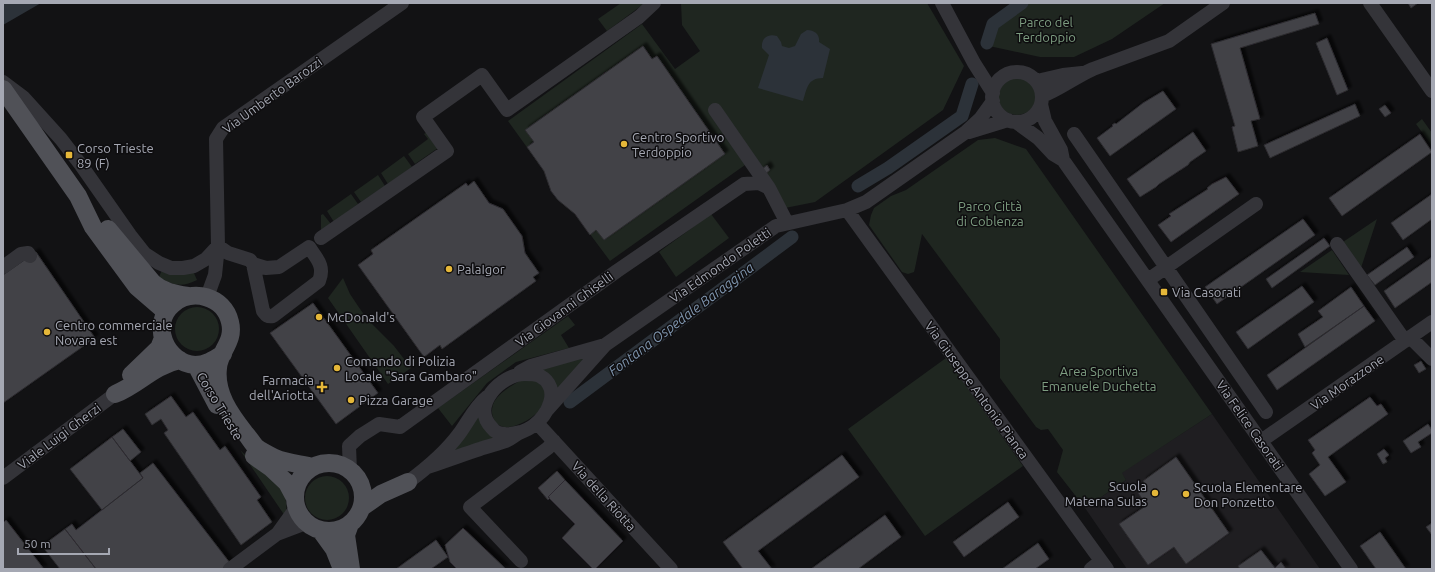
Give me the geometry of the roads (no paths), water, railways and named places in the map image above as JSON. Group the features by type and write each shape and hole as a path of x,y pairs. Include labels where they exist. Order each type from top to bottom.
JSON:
{"main road":[{"path":"3,89 78,196 93,226 137,287 166,312"},
{"path":"78,196 104,223 159,289 188,296 198,295 207,297 219,303 224,309 230,322 230,336 223,354 209,362 169,362 157,368 128,389 115,394"},
{"path":"188,296 176,302 166,312 162,325 163,338 168,350 188,363"},
{"path":"115,394 159,348 163,338"},
{"name":"Corso Trieste","path":"223,354 218,366 218,382 221,395 237,423 257,448 276,458 313,467"},
{"name":"Corso Trieste","path":"188,363 214,400 233,432 246,448 287,483 296,503"},
{"path":"342,569 334,549 301,516 296,503 296,489 299,480 305,472 322,464 333,464 343,466 366,482 408,482"},
{"path":"313,527 331,531 341,529 350,524 357,517 361,508 363,497 361,486 353,474"},
{"path":"361,508 381,494 408,482"},
{"path":"350,524 346,535 351,569"}],"street":[{"name":"Via Umberto Barozzi","path":"207,297 215,275 218,246 216,138 223,128 402,3"},
{"path":"322,238 448,151 424,117 482,75 507,110 639,17 654,3"},
{"path":"942,3 993,97 996,109 1001,115 1038,138 1053,154 1063,160"},
{"path":"1012,121 1024,121 1031,117 1037,112 1042,100 1052,92 1082,74 1169,41 1223,3"},
{"path":"1370,3 1432,91"},
{"path":"974,63 1004,76"},
{"path":"993,97 995,85 1000,78 1015,72 1023,72 1031,75 1041,88 1045,120 1061,150 1063,160"},
{"path":"1037,81 1063,75 1082,74"},
{"path":"3,82 23,97 60,139 81,165 145,254 159,263 171,268 194,266 206,259 218,246 228,252 250,260 253,264 263,311 265,315 269,316 273,316 319,281 322,273 320,263 309,246 280,267 266,268 253,264"},
{"name":"Via Edmondo Poletti","path":"547,410 605,345 776,226 847,210 866,202 966,132 980,119 993,97"},
{"path":"715,110 769,188 787,223"},
{"name":"Via Edmondo Poletti","path":"966,132 1012,121"},
{"path":"1074,134 1266,412"},
{"name":"Via Felice Casorati","path":"1063,160 1351,569"},
{"name":"Via Giovanni Ghiselli","path":"353,474 349,446 360,436 379,424 400,427 617,271 744,184 758,183 769,188"},
{"path":"1148,280 1256,204"},
{"name":"Via Giuseppe Antonio Pianca","path":"847,210 1100,566"},
{"path":"1115,234 1133,221"},
{"path":"1337,244 1407,339 1432,359"},
{"path":"3,267 21,254 28,253 30,256"},
{"name":"Via Morazzone","path":"1261,441 1432,322"},
{"name":"Via Edmondo Poletti","path":"518,374 531,366 605,345"},
{"path":"408,482 428,467 459,435 480,403 489,396 500,383 518,374 533,374 540,376 546,381 552,395 551,403 537,423 520,432 506,435 499,433 488,424 485,418 484,411 489,396"},
{"name":"Viale Luigi Gherzi","path":"3,478 115,394"},
{"name":"Via della Riotta","path":"537,423 671,569"},
{"path":"428,467 506,441 520,432"},
{"path":"521,561 470,507 548,448 554,441"},
{"path":"230,569 277,534 296,503"},
{"path":"277,534 313,527"}],"waterway":[{"name":"Fontana Ospedale Baraggina","path":"987,43 993,24 1022,3"},
{"name":"Fontana Ospedale Baraggina","path":"858,186 888,168 962,116 972,84"},
{"name":"Fontana Ospedale Baraggina","path":"570,402 792,237"}],"place":[{"name":"Centro Sportivo Terdoppio","path":"624,144"},
{"name":"Corso Trieste 89 (F)","path":"69,155"},
{"name":"PalaIgor","path":"449,269"},
{"name":"Via Casorati","path":"1164,292"},
{"name":"McDonald's","path":"319,317"},
{"name":"Centro commerciale Novara est","path":"47,332"},
{"name":"Comando di Polizia Locale \"Sara Gambaro\"","path":"337,368"},
{"name":"Farmacia dell'Ariotta","path":"322,387"},
{"name":"Pizza Garage","path":"351,400"},
{"name":"Scuola Materna Sulas","path":"1155,493"},
{"name":"Scuola Elementare Don Ponzetto","path":"1186,494"}],"park label":[{"name":"Parco del Terdoppio","path":"1046,30"},
{"name":"Parco Città di Coblenza","path":"990,214"},
{"name":"Area Sportiva Emanuele Duchetta","path":"1099,378"}]}
